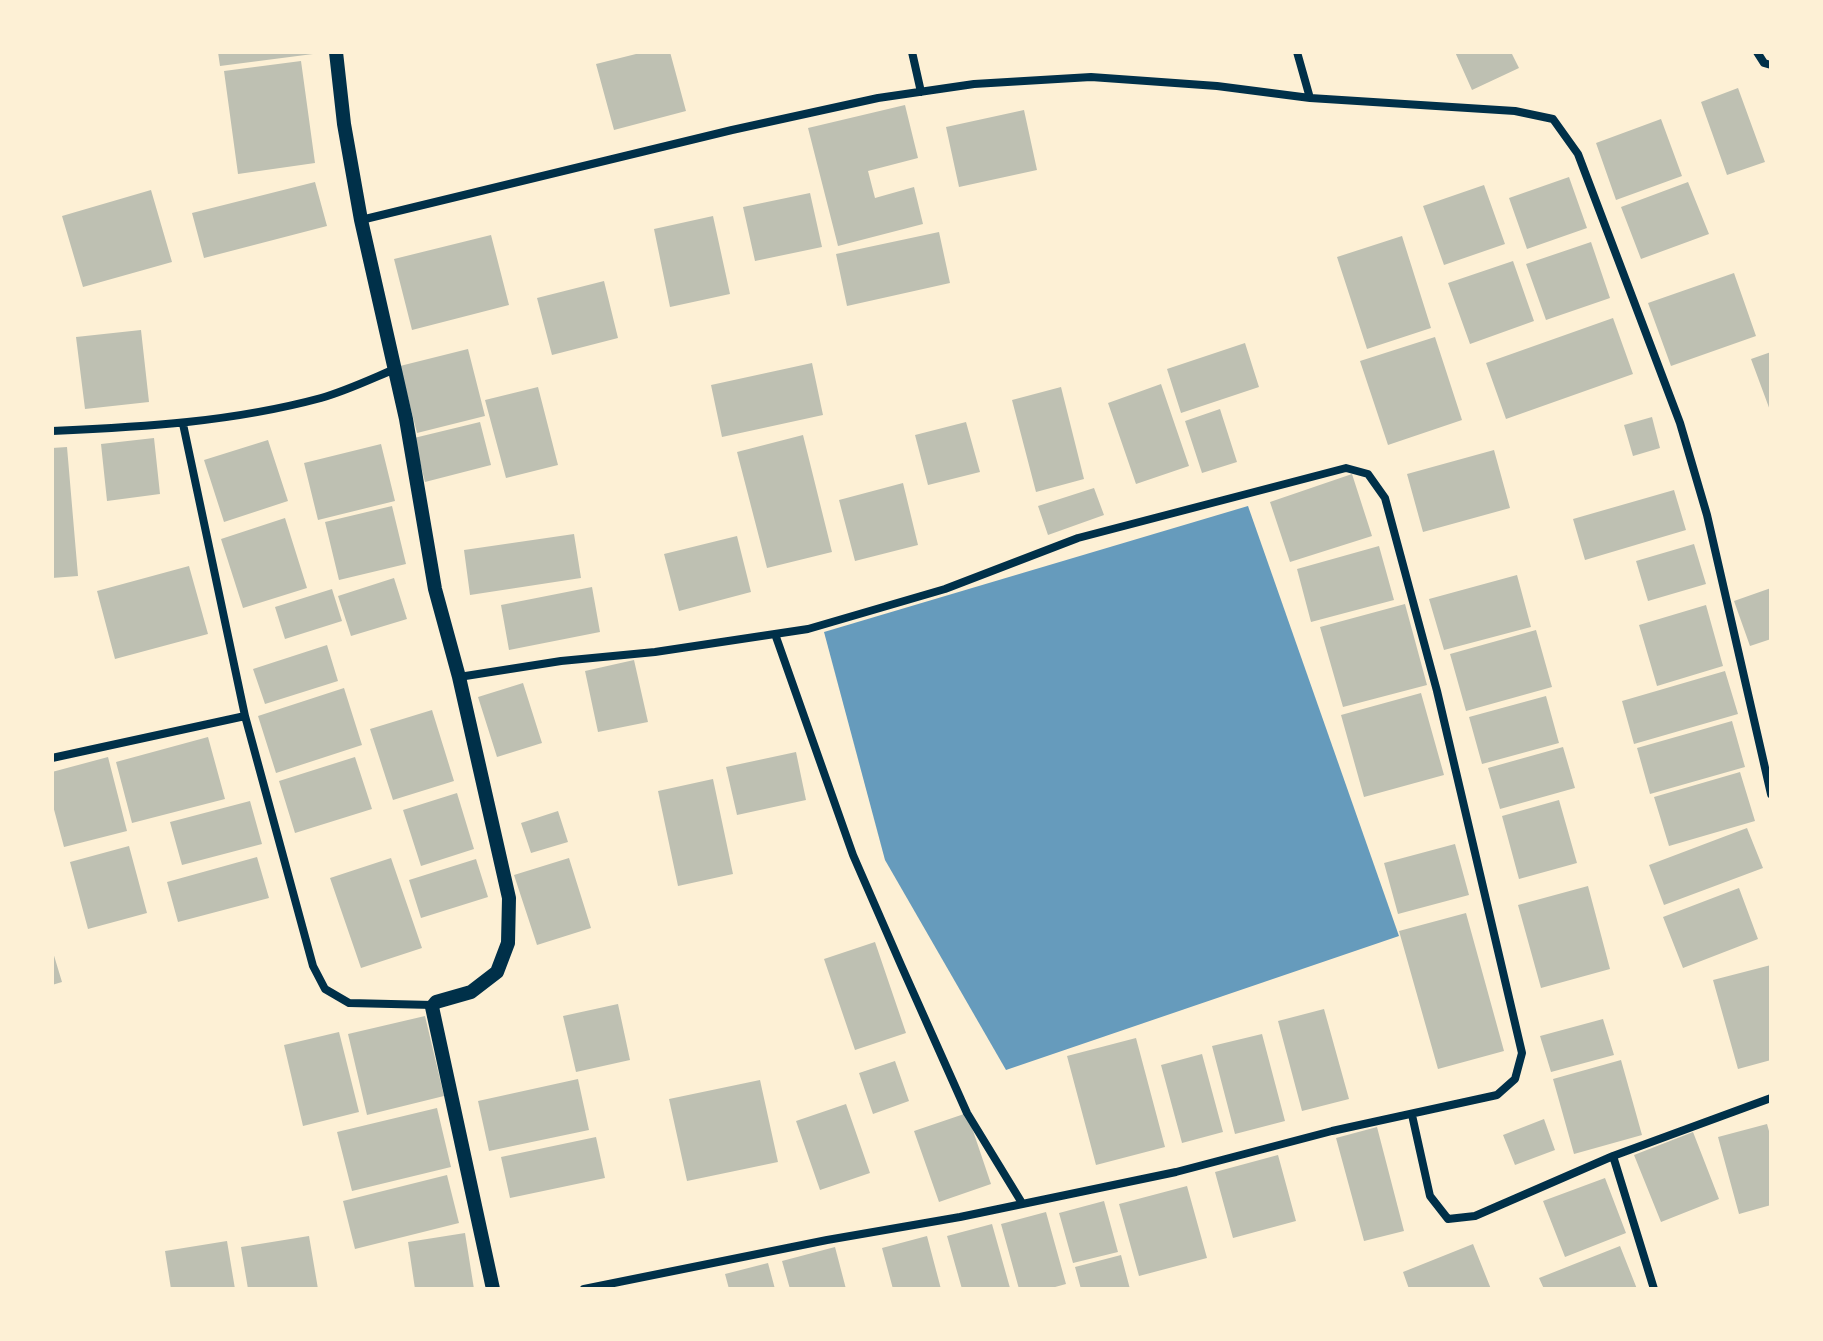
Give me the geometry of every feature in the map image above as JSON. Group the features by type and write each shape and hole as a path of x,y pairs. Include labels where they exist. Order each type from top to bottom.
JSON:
{"street":[{"path":"183,424 245,716 313,966 325,989 349,1003 433,1005 471,992 497,972 508,943 509,898 459,677 435,589 395,369 361,220 344,124 336,52"},
{"path":"912,52 921,92"},
{"path":"1297,52 1310,98"},
{"path":"1757,52 1764,63 1771,65"},
{"path":"361,220 732,130 878,98 974,84 1091,77 1217,86 1310,98 1515,111 1553,119 1578,154 1680,423 1710,530 1771,794"},
{"path":"52,431 183,424 251,415 324,397 395,369"},
{"path":"459,677 808,629 945,589 1078,538 1346,468 1368,474 1385,498 1437,691 1522,1053 1515,1079 1497,1095 1332,1131 1176,1172 584,1289"},
{"path":"775,634 853,855 967,1113 1022,1203"},
{"path":"52,758 245,716"},
{"path":"433,1005 493,1289"},
{"path":"1412,1115 1430,1196 1448,1219 1475,1216 1613,1156 1771,1098"},
{"path":"1613,1156 1654,1289"}],"water":[{"path":"1248,506 1399,936 1006,1070 885,860 824,632"}],"building":[{"path":"218,52 313,52 313,54 220,66"},
{"path":"644,52 670,52 686,111 614,130 596,64"},
{"path":"1455,52 1511,52 1519,68 1472,90"},
{"path":"301,61 315,163 238,174 224,71"},
{"path":"1738,88 1765,162 1727,175 1701,102"},
{"path":"905,105 918,158 868,171 875,198 914,187 923,224 838,246 808,128"},
{"path":"1024,110 1037,170 959,187 946,127"},
{"path":"1661,119 1682,176 1616,200 1596,143"},
{"path":"1569,177 1587,228 1527,249 1509,198"},
{"path":"315,182 327,226 204,258 192,213"},
{"path":"1688,182 1709,234 1641,259 1621,207"},
{"path":"1484,185 1505,244 1444,265 1423,206"},
{"path":"151,190 172,262 83,287 62,216"},
{"path":"810,193 822,247 755,261 743,207"},
{"path":"713,216 730,294 670,307 654,229"},
{"path":"939,232 950,283 847,306 836,254"},
{"path":"491,235 509,305 412,330 394,259"},
{"path":"1402,236 1431,328 1367,349 1337,257"},
{"path":"1591,242 1610,298 1546,320 1526,264"},
{"path":"1513,261 1534,321 1470,344 1448,283"},
{"path":"1734,273 1756,336 1671,366 1648,303"},
{"path":"604,281 618,338 552,355 537,298"},
{"path":"1613,318 1633,374 1506,419 1486,363"},
{"path":"141,330 149,402 85,409 76,337"},
{"path":"1435,337 1462,420 1388,445 1360,361"},
{"path":"1245,343 1259,387 1181,413 1167,369"},
{"path":"468,349 485,416 417,433 400,366"},
{"path":"1771,352 1771,413 1751,359"},
{"path":"812,363 823,415 722,437 711,385"},
{"path":"1161,384 1189,466 1136,484 1108,403"},
{"path":"538,387 558,465 506,478 485,400"},
{"path":"1061,387 1084,479 1036,492 1012,400"},
{"path":"1220,409 1237,462 1202,473 1185,421"},
{"path":"1652,417 1660,448 1633,456 1624,425"},
{"path":"480,422 491,465 425,482 414,438"},
{"path":"966,422 980,472 928,485 915,435"},
{"path":"803,435 832,552 767,568 737,452"},
{"path":"154,438 160,494 107,501 101,444"},
{"path":"268,440 288,501 224,522 204,460"},
{"path":"381,444 395,501 318,520 304,463"},
{"path":"67,447 78,576 52,578 52,448"},
{"path":"1494,450 1510,508 1423,532 1407,474"},
{"path":"1352,474 1372,536 1290,562 1270,502"},
{"path":"903,483 918,545 855,561 839,500"},
{"path":"1094,488 1104,515 1048,535 1038,506"},
{"path":"1674,490 1686,530 1585,560 1573,519"},
{"path":"392,506 406,564 339,580 325,522"},
{"path":"285,518 307,588 243,608 221,539"},
{"path":"574,534 581,578 470,595 464,550"},
{"path":"737,536 751,592 679,611 664,554"},
{"path":"1694,544 1706,584 1648,601 1636,561"},
{"path":"1379,546 1394,600 1311,622 1297,569"},
{"path":"189,566 208,634 115,659 97,591"},
{"path":"1517,575 1531,627 1444,650 1429,599"},
{"path":"394,578 407,619 351,636 338,596"},
{"path":"592,587 600,632 509,650 501,605"},
{"path":"1771,588 1771,639 1750,646 1734,601"},
{"path":"332,589 342,621 285,639 275,607"},
{"path":"1405,604 1427,685 1343,707 1320,627"},
{"path":"1706,605 1723,666 1657,686 1639,625"},
{"path":"1536,630 1552,687 1466,711 1450,654"},
{"path":"327,645 338,681 265,704 253,669"},
{"path":"634,660 648,722 598,732 585,671"},
{"path":"1725,671 1738,714 1634,744 1622,701"},
{"path":"523,683 542,743 497,757 478,697"},
{"path":"344,688 362,745 276,773 258,716"},
{"path":"1421,693 1444,775 1364,797 1341,715"},
{"path":"1546,696 1559,743 1482,764 1469,717"},
{"path":"432,710 454,781 393,800 370,729"},
{"path":"1732,721 1745,767 1650,794 1637,748"},
{"path":"208,737 225,799 132,823 116,762"},
{"path":"1563,747 1575,788 1500,809 1488,768"},
{"path":"796,752 806,800 737,815 726,767"},
{"path":"108,757 127,831 64,847 52,802 52,772"},
{"path":"355,757 372,809 295,833 279,781"},
{"path":"1740,772 1755,821 1669,846 1654,797"},
{"path":"713,779 733,874 678,886 658,791"},
{"path":"457,793 474,849 421,866 403,810"},
{"path":"1559,800 1577,863 1519,879 1502,816"},
{"path":"250,801 262,844 182,865 170,822"},
{"path":"558,811 568,842 531,853 521,823"},
{"path":"1747,828 1763,868 1664,905 1649,865"},
{"path":"1455,844 1469,895 1398,914 1384,863"},
{"path":"129,846 147,913 88,929 70,862"},
{"path":"257,857 269,898 178,922 167,882"},
{"path":"391,858 422,948 361,968 330,878"},
{"path":"569,858 591,928 537,945 514,875"},
{"path":"476,859 488,897 421,918 409,880"},
{"path":"1588,886 1610,969 1541,988 1518,905"},
{"path":"1739,888 1758,939 1683,968 1663,917"},
{"path":"1466,913 1504,1051 1438,1069 1399,931"},
{"path":"875,942 906,1033 855,1050 824,959"},
{"path":"52,949 62,982 52,985"},
{"path":"1771,965 1771,1060 1738,1069 1713,980"},
{"path":"618,1004 630,1060 576,1072 563,1016"},
{"path":"1324,1009 1349,1099 1302,1111 1278,1021"},
{"path":"425,1016 444,1096 367,1115 348,1034"},
{"path":"1603,1019 1614,1055 1551,1072 1540,1036"},
{"path":"339,1032 359,1112 303,1126 284,1045"},
{"path":"1262,1034 1285,1121 1235,1134 1212,1046"},
{"path":"1136,1038 1165,1147 1096,1165 1067,1056"},
{"path":"1202,1054 1223,1132 1182,1143 1161,1065"},
{"path":"1621,1060 1642,1135 1574,1154 1553,1079"},
{"path":"895,1061 909,1101 873,1114 859,1073"},
{"path":"578,1079 589,1130 489,1151 478,1101"},
{"path":"760,1080 778,1162 687,1181 669,1099"},
{"path":"846,1104 870,1173 820,1190 796,1121"},
{"path":"437,1108 451,1167 352,1191 337,1132"},
{"path":"967,1113 991,1184 939,1202 914,1131"},
{"path":"1544,1119 1555,1150 1515,1165 1503,1135"},
{"path":"1767,1124 1771,1138 1771,1205 1739,1214 1718,1137"},
{"path":"1377,1127 1404,1231 1364,1241 1336,1138"},
{"path":"1693,1132 1719,1199 1661,1222 1634,1155"},
{"path":"596,1137 605,1178 510,1198 501,1157"},
{"path":"1278,1155 1296,1221 1233,1238 1215,1172"},
{"path":"447,1175 459,1223 355,1249 343,1201"},
{"path":"1605,1178 1626,1233 1565,1257 1543,1201"},
{"path":"1187,1186 1207,1258 1139,1276 1119,1204"},
{"path":"1104,1201 1118,1252 1073,1263 1059,1213"},
{"path":"1046,1212 1066,1284 1048,1289 1019,1289 1001,1224"},
{"path":"992,1224 1010,1288 962,1289 947,1236"},
{"path":"465,1233 474,1289 415,1289 408,1242"},
{"path":"309,1236 318,1289 248,1289 241,1247"},
{"path":"927,1236 941,1289 893,1289 882,1248"},
{"path":"227,1241 235,1289 171,1289 165,1251"},
{"path":"1473,1244 1491,1289 1409,1289 1403,1272"},
{"path":"1620,1246 1637,1289 1544,1289 1539,1278"},
{"path":"835,1247 846,1289 790,1289 782,1261"},
{"path":"1121,1255 1130,1289 1081,1289 1075,1267"},
{"path":"768,1263 775,1289 729,1289 725,1274"}]}
